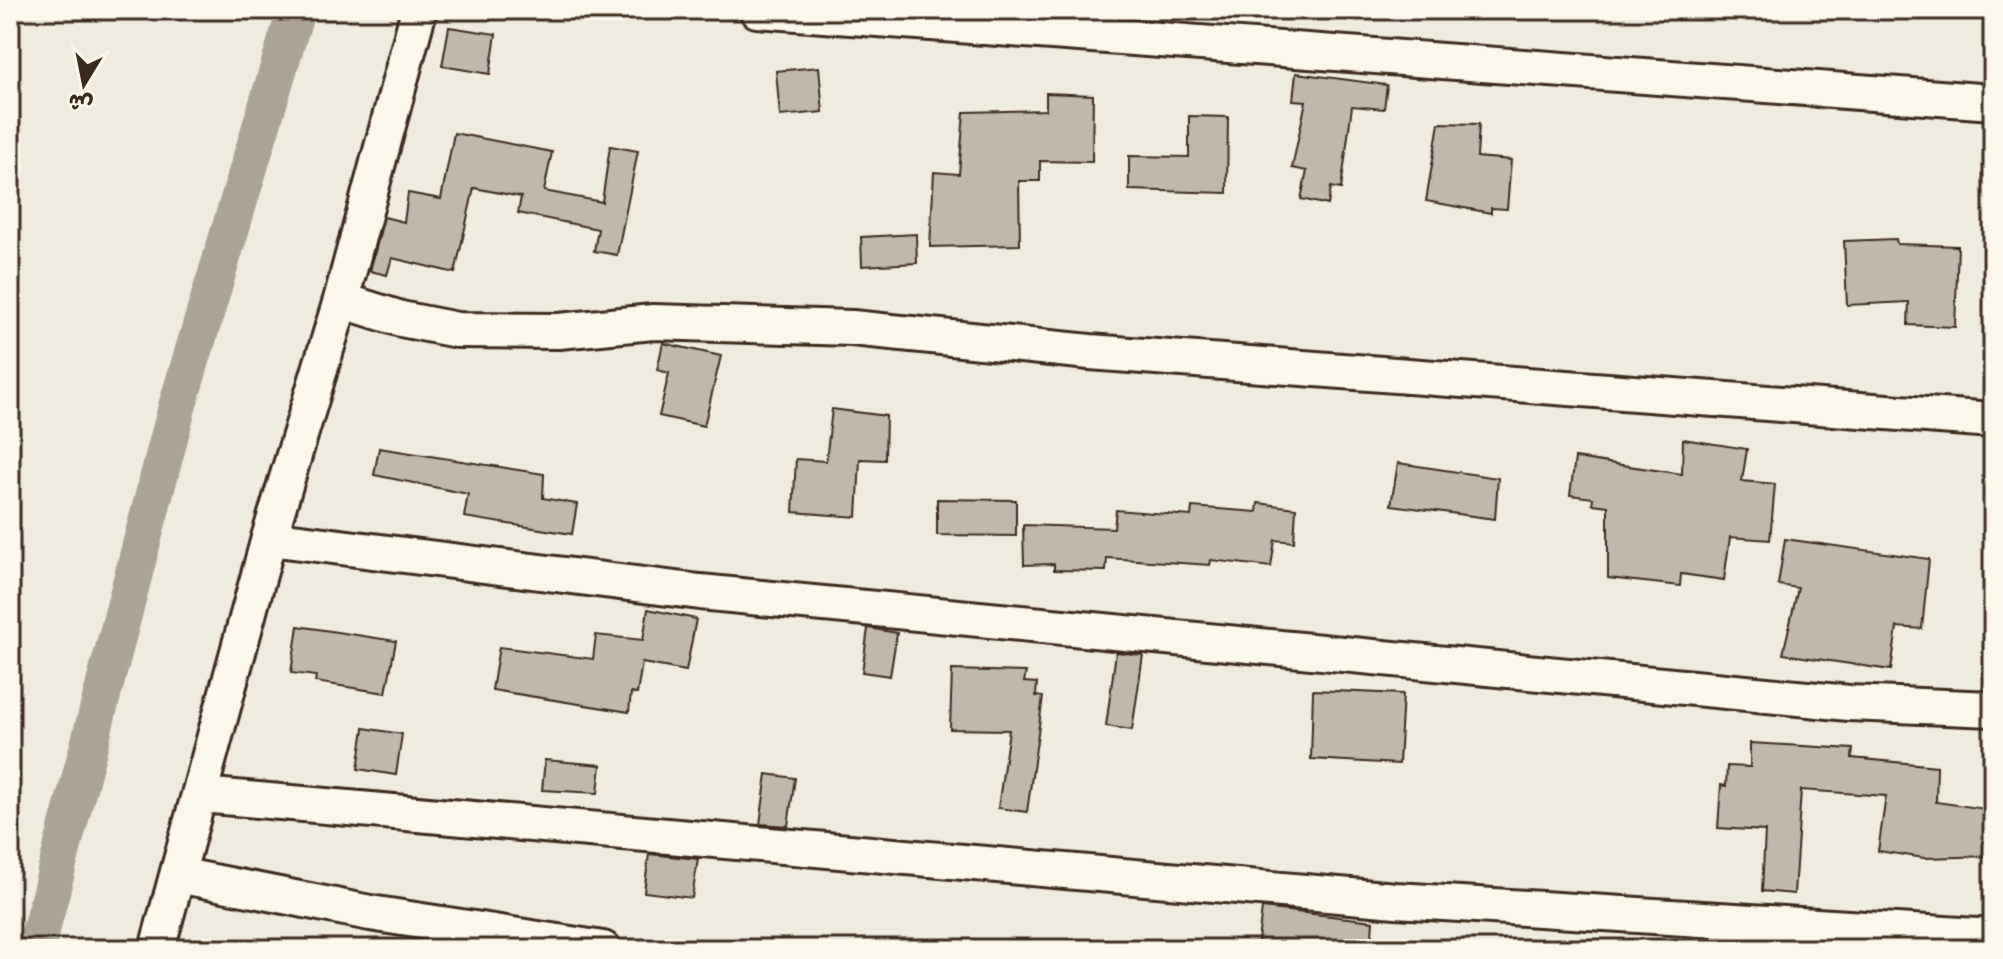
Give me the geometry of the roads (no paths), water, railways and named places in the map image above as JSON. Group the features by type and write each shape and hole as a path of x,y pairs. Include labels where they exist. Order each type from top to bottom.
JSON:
{"street":[{"path":"157,949 269,538 341,300 419,10"},
{"path":"757,10 1993,102"},
{"path":"341,300 401,319 457,330 559,331 653,322 852,328 1090,352 1993,420"},
{"path":"269,538 700,592 1849,703 1993,709"},
{"path":"201,795 1303,893 1993,937"},
{"path":"178,875 370,913 603,949"}],"waterway":[{"path":"36,949 177,407 296,10"}]}
